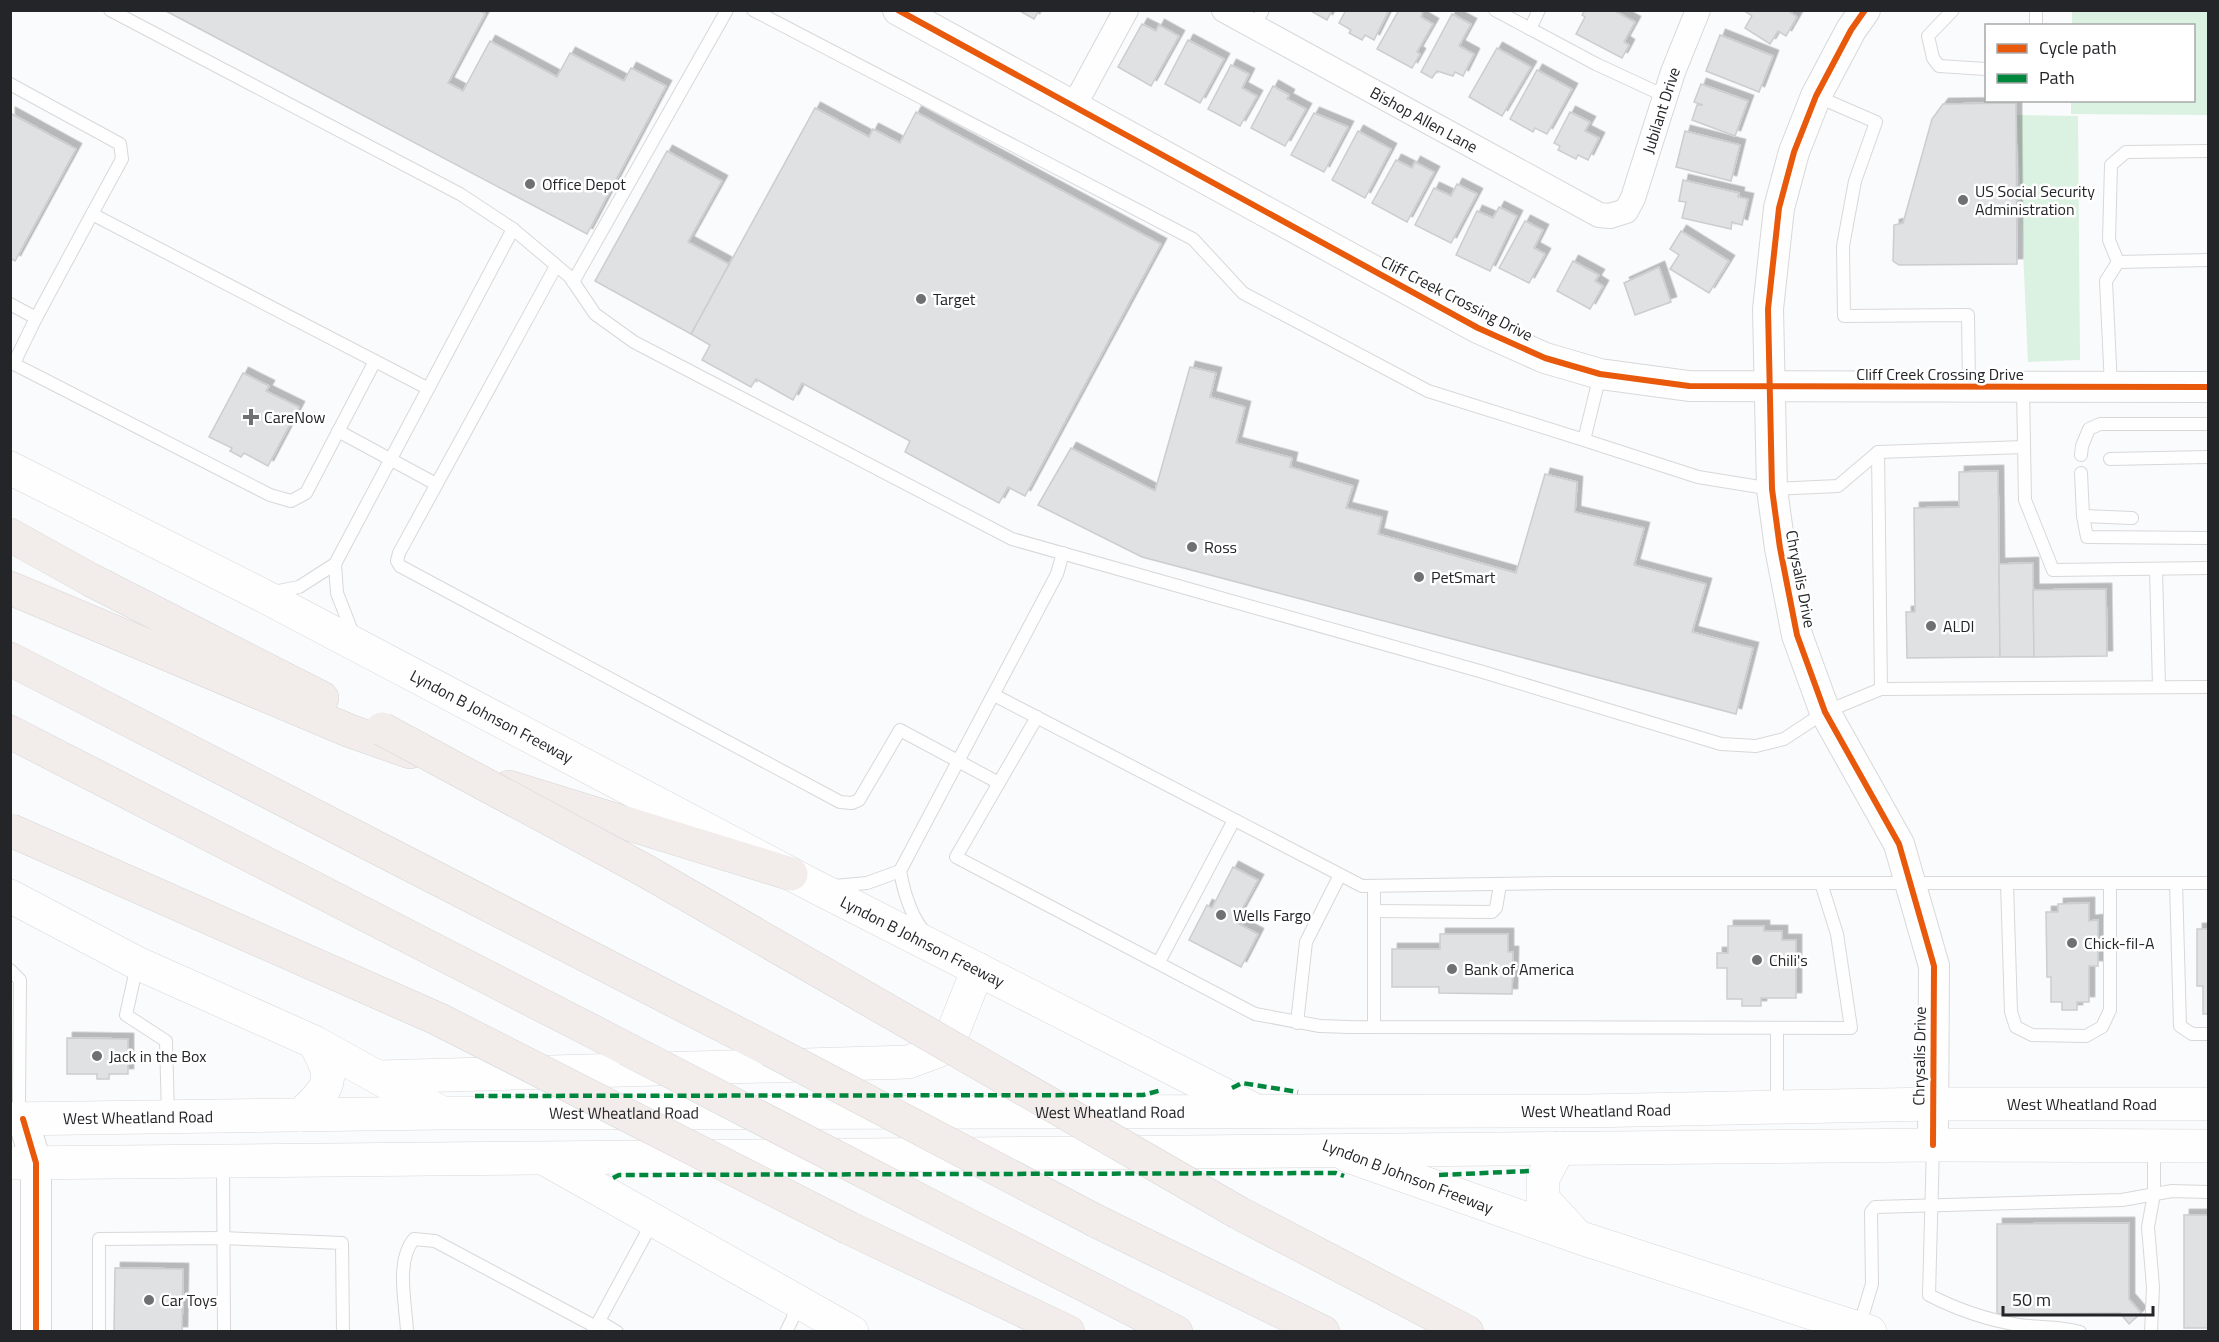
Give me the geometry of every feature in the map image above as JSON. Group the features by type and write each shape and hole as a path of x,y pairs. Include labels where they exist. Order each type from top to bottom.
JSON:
{"highway":[{"path":"10,535 91,580 382,729 644,870 1239,1213 1467,1332"},
{"path":"10,588 350,731 537,797 802,880"},
{"path":"10,659 770,1050 1096,1221 1323,1332"},
{"path":"10,732 1176,1332"},
{"path":"10,830 438,1019 849,1228 1068,1332"}],"main road":[{"name":"Lyndon B Johnson Freeway","path":"10,468 260,594 802,880 1333,1150 1401,1177 1864,1330"},
{"path":"10,896 137,963 315,1042 442,1113 542,1158 584,1169 1069,1153 1933,1145 2208,1146"},
{"path":"374,1077 908,1062 938,1051 953,1032 978,969"},
{"path":"301,1115 321,1095 328,1080 328,1066 315,1042"},
{"path":"1069,1153 1102,1140 1170,1130 1191,1112 1200,1082"},
{"name":"West Wheatland Road","path":"17,1119 442,1113 1258,1112 1777,1108 1932,1104 2208,1104"},
{"path":"584,1169 591,1145 611,1133 656,1128 676,1114"},
{"path":"1559,1148 1543,1179 1543,1199 1578,1237"},
{"path":"23,1163 542,1158"},
{"path":"584,1169 654,1220 852,1332"}],"street":[{"name":"Cliff Creek Crossing Drive","path":"898,10 1478,328 1545,358 1600,374 1689,386 1770,388 2208,387"},
{"path":"1074,106 1126,10"},
{"name":"Bishop Allen Lane","path":"1224,10 1259,19 1599,215 1610,216 1626,211"},
{"name":"Jubilant Drive","path":"1626,211 1633,198 1665,96 1698,10"},
{"name":"Chrysalis Drive","path":"1865,10 1851,30 1816,96 1794,152 1779,208 1768,309 1772,489 1780,548 1797,635 1825,712 1899,844 1934,966 1933,1145"},
{"path":"17,1119 23,1163 36,1332"}],"lane":[{"path":"110,10 460,194 513,229 573,282 595,314 634,342 1012,539 1483,672 1721,744 1756,746 1784,739 1825,712 1881,688 2208,687"},
{"path":"573,282 727,10"},
{"path":"753,10 1192,239 1243,293 1428,391 1698,477 1772,489 1838,486 1878,452 2024,447"},
{"path":"1494,10 1665,96"},
{"path":"1530,29 1539,10"},
{"path":"1953,10 1928,36 1933,58 1939,66 1985,69"},
{"path":"10,84 120,144 122,159 12,362 270,495 291,501 306,493 375,361"},
{"path":"1816,96 1876,122 1855,181 1843,246 1844,316 1968,315 1969,387"},
{"path":"2118,262 2109,240 2111,165 2126,152 2208,151"},
{"path":"92,213 427,388"},
{"path":"260,594 299,587 335,564 389,458 513,229"},
{"path":"2118,262 2208,260"},
{"path":"2111,387 2106,281 2118,262"},
{"path":"555,266 399,553 397,561 400,566 840,802 852,803 859,800 900,730 999,783"},
{"path":"10,304 36,318"},
{"path":"1584,440 1600,374"},
{"path":"2023,387 2025,500 2053,570 2208,568"},
{"path":"2081,455 2089,429 2100,424 2208,424"},
{"path":"338,432 436,484"},
{"path":"1878,452 1881,688"},
{"path":"2110,459 2208,457"},
{"path":"2081,472 2083,516 2087,537 2208,538"},
{"path":"2083,516 2133,518"},
{"path":"802,880 847,887 882,880 900,871 1057,574 1063,553"},
{"path":"335,564 337,593 359,646"},
{"path":"2156,569 2158,687"},
{"path":"994,695 1362,886 1911,882 2208,883"},
{"path":"1037,717 956,858 1159,962 1246,1010 1297,1023 1374,1028 1851,1028 1839,945 1821,883"},
{"path":"1159,962 1234,820"},
{"path":"900,871 912,910 922,929 941,950"},
{"path":"1297,1023 1306,942 1340,875"},
{"path":"2007,883 2011,1012 2016,1027 2032,1035 2086,1036 2102,1028 2110,1010 2110,883"},
{"path":"2176,883 2180,1026 2192,1034 2208,1034"},
{"path":"1374,911 1492,912 1496,908 1500,885"},
{"path":"1374,886 1374,1028"},
{"path":"137,963 126,1016 166,1041 168,1118"},
{"path":"10,970 20,980 15,1060 19,1101 17,1119"},
{"path":"1777,1028 1777,1108"},
{"path":"1933,1145 1929,1295 1946,1304 2019,1324 2064,1327 2080,1332"},
{"path":"2151,1332 2154,1287 2148,1227 2154,1194 2154,1146"},
{"path":"223,1162 224,1332"},
{"path":"1864,1330 1872,1284 1871,1212 1875,1207 2122,1200 2154,1194 2208,1192"},
{"path":"596,1327 654,1220"},
{"path":"99,1332 99,1239 223,1238 342,1243 343,1332"},
{"path":"407,1332 404,1260 408,1246 414,1239 422,1238 435,1241 596,1327 617,1332"},
{"path":"786,1332 800,1302"}],"green space":[{"path":"2072,11 2208,11 2208,115 2071,114 2071,102 2195,102 2195,24 2072,24"},
{"path":"2017,115 2078,116 2080,360 2028,362"}],"building":[{"path":"164,10 479,10 485,14 448,83 463,91 490,41 557,77 570,53 624,81 631,68 666,86 587,234"},
{"path":"1018,10 1039,10 1034,19"},
{"path":"1309,10 1332,10 1327,20"},
{"path":"1346,10 1389,10 1374,40 1365,35 1362,40 1349,33 1351,30 1339,23"},
{"path":"1399,10 1423,10 1421,17 1433,24 1417,52 1420,54 1412,68 1377,49"},
{"path":"1585,10 1613,10 1635,22 1624,42 1629,45 1622,58 1576,34 1585,17 1582,15"},
{"path":"1743,10 1787,10 1797,17 1786,36 1778,31 1770,44 1745,28 1752,16"},
{"path":"1452,14 1471,24 1459,46 1474,54 1463,76 1455,72 1453,76 1437,71 1432,78 1421,72"},
{"path":"1142,24 1156,31 1159,25 1179,36 1151,86 1118,67"},
{"path":"1720,35 1773,56 1759,92 1706,71"},
{"path":"1188,40 1224,59 1200,103 1165,84"},
{"path":"1497,48 1531,67 1502,116 1469,97"},
{"path":"1231,65 1249,74 1242,88 1257,96 1240,126 1208,109"},
{"path":"1537,70 1572,89 1547,134 1535,128 1533,132 1510,119"},
{"path":"1701,84 1748,101 1735,136 1692,120 1697,105 1703,105 1694,102"},
{"path":"1273,86 1289,95 1287,99 1306,109 1285,146 1251,128"},
{"name":"US Social Security Administration","path":"2016,103 2017,264 1899,265 1893,261 1894,225 1903,223 1932,119 1943,104"},
{"name":"Target","path":"815,108 869,137 873,129 900,143 916,112 1161,244 1025,496 1008,487 999,503 905,452 910,441 802,383 793,400 756,379 751,387 702,360 710,345 691,334"},
{"path":"1570,112 1590,122 1585,131 1599,138 1588,160 1578,155 1576,159 1558,150 1560,146 1554,143"},
{"path":"10,113 76,149 15,261 10,258"},
{"path":"1314,113 1348,127 1324,172 1291,155"},
{"path":"1358,131 1391,149 1365,198 1332,180"},
{"path":"1685,131 1740,145 1731,181 1676,167"},
{"path":"667,151 722,181 688,242 729,264 691,334 595,281"},
{"path":"1396,160 1412,168 1415,162 1434,172 1407,222 1372,203"},
{"path":"1683,180 1739,193 1738,197 1748,199 1742,225 1732,222 1731,229 1682,218 1686,202 1679,201"},
{"path":"1457,184 1477,194 1451,243 1415,225 1434,188 1451,196"},
{"path":"1499,207 1517,216 1490,271 1456,255 1477,211 1493,218"},
{"path":"1525,221 1543,230 1534,248 1545,254 1529,283 1499,268"},
{"path":"1681,231 1729,261 1709,293 1670,269 1679,255 1670,249"},
{"path":"1573,261 1599,275 1595,281 1603,286 1590,309 1557,291"},
{"path":"1659,267 1671,302 1635,315 1624,283"},
{"path":"1190,367 1216,373 1210,397 1245,407 1236,443 1292,458 1290,467 1353,486 1346,508 1382,517 1378,534 1516,573 1545,474 1577,482 1575,512 1644,528 1634,565 1706,584 1692,632 1753,648 1736,714 1142,557 1038,505 1071,448 1155,491"},
{"path":"243,373 269,386 266,391 299,407 268,466 244,453 241,457 230,451 232,448 209,437"},
{"path":"1998,471 2000,657 1907,658 1906,612 1915,612 1914,508 1959,507 1959,472"},
{"path":"2033,563 2034,657 2000,657 1999,564"},
{"path":"2106,589 2107,656 2034,657 2033,590"},
{"name":"Wells Fargo","path":"1233,867 1258,880 1235,922 1258,934 1241,967 1189,940 1207,905 1212,908"},
{"name":"Chick-fil-A","path":"2089,903 2089,921 2098,920 2098,966 2089,966 2089,1002 2077,1002 2077,1010 2062,1010 2062,1002 2051,1002 2051,977 2047,977 2046,912 2058,912 2058,904"},
{"name":"Chili's","path":"1728,926 1764,926 1764,931 1782,931 1782,940 1796,940 1796,998 1761,998 1761,1006 1742,1006 1742,999 1727,999 1727,968 1717,968 1717,953 1728,953"},
{"path":"2197,929 2208,929 2208,1014 2203,1014 2203,986 2197,986"},
{"name":"Bank of America","path":"1440,934 1508,934 1508,952 1513,952 1512,994 1439,993 1439,987 1392,987 1392,949 1440,949"},
{"name":"Jack in the Box","path":"67,1038 128,1039 128,1074 109,1074 109,1079 97,1079 97,1074 67,1074"},
{"path":"2184,1215 2208,1215 2208,1328 2184,1328"},
{"path":"2129,1223 2129,1299 2141,1313 2129,1324 2120,1313 1997,1314 1997,1224"},
{"name":"Car Toys","path":"115,1268 183,1269 182,1332 114,1332"}],"marked path":[{"path":"1232,1088 1242,1083 1298,1092"},
{"path":"475,1096 1143,1095 1162,1090"},
{"path":"1439,1175 1529,1171"},
{"path":"613,1178 619,1175 1336,1173 1344,1176"}],"cycle path":[{"path":"898,10 1478,328 1545,358 1600,374 1689,386 2208,387"},
{"path":"1865,10 1851,30 1816,96 1794,152 1779,208 1768,309 1772,489 1780,548 1797,635 1825,712 1899,844 1934,966 1933,1145"},
{"path":"23,1119 36,1163 36,1332"}],"place":[{"name":"Office Depot","path":"530,184"},
{"name":"US Social Security Administration","path":"1963,200"},
{"name":"Target","path":"921,299"},
{"name":"CareNow","path":"251,417"},
{"name":"Ross","path":"1192,547"},
{"name":"PetSmart","path":"1419,577"},
{"name":"ALDI","path":"1931,626"},
{"name":"Wells Fargo","path":"1221,915"},
{"name":"Chick-fil-A","path":"2072,943"},
{"name":"Chili's","path":"1757,960"},
{"name":"Bank of America","path":"1452,969"},
{"name":"Jack in the Box","path":"97,1056"},
{"name":"Car Toys","path":"149,1300"}]}
